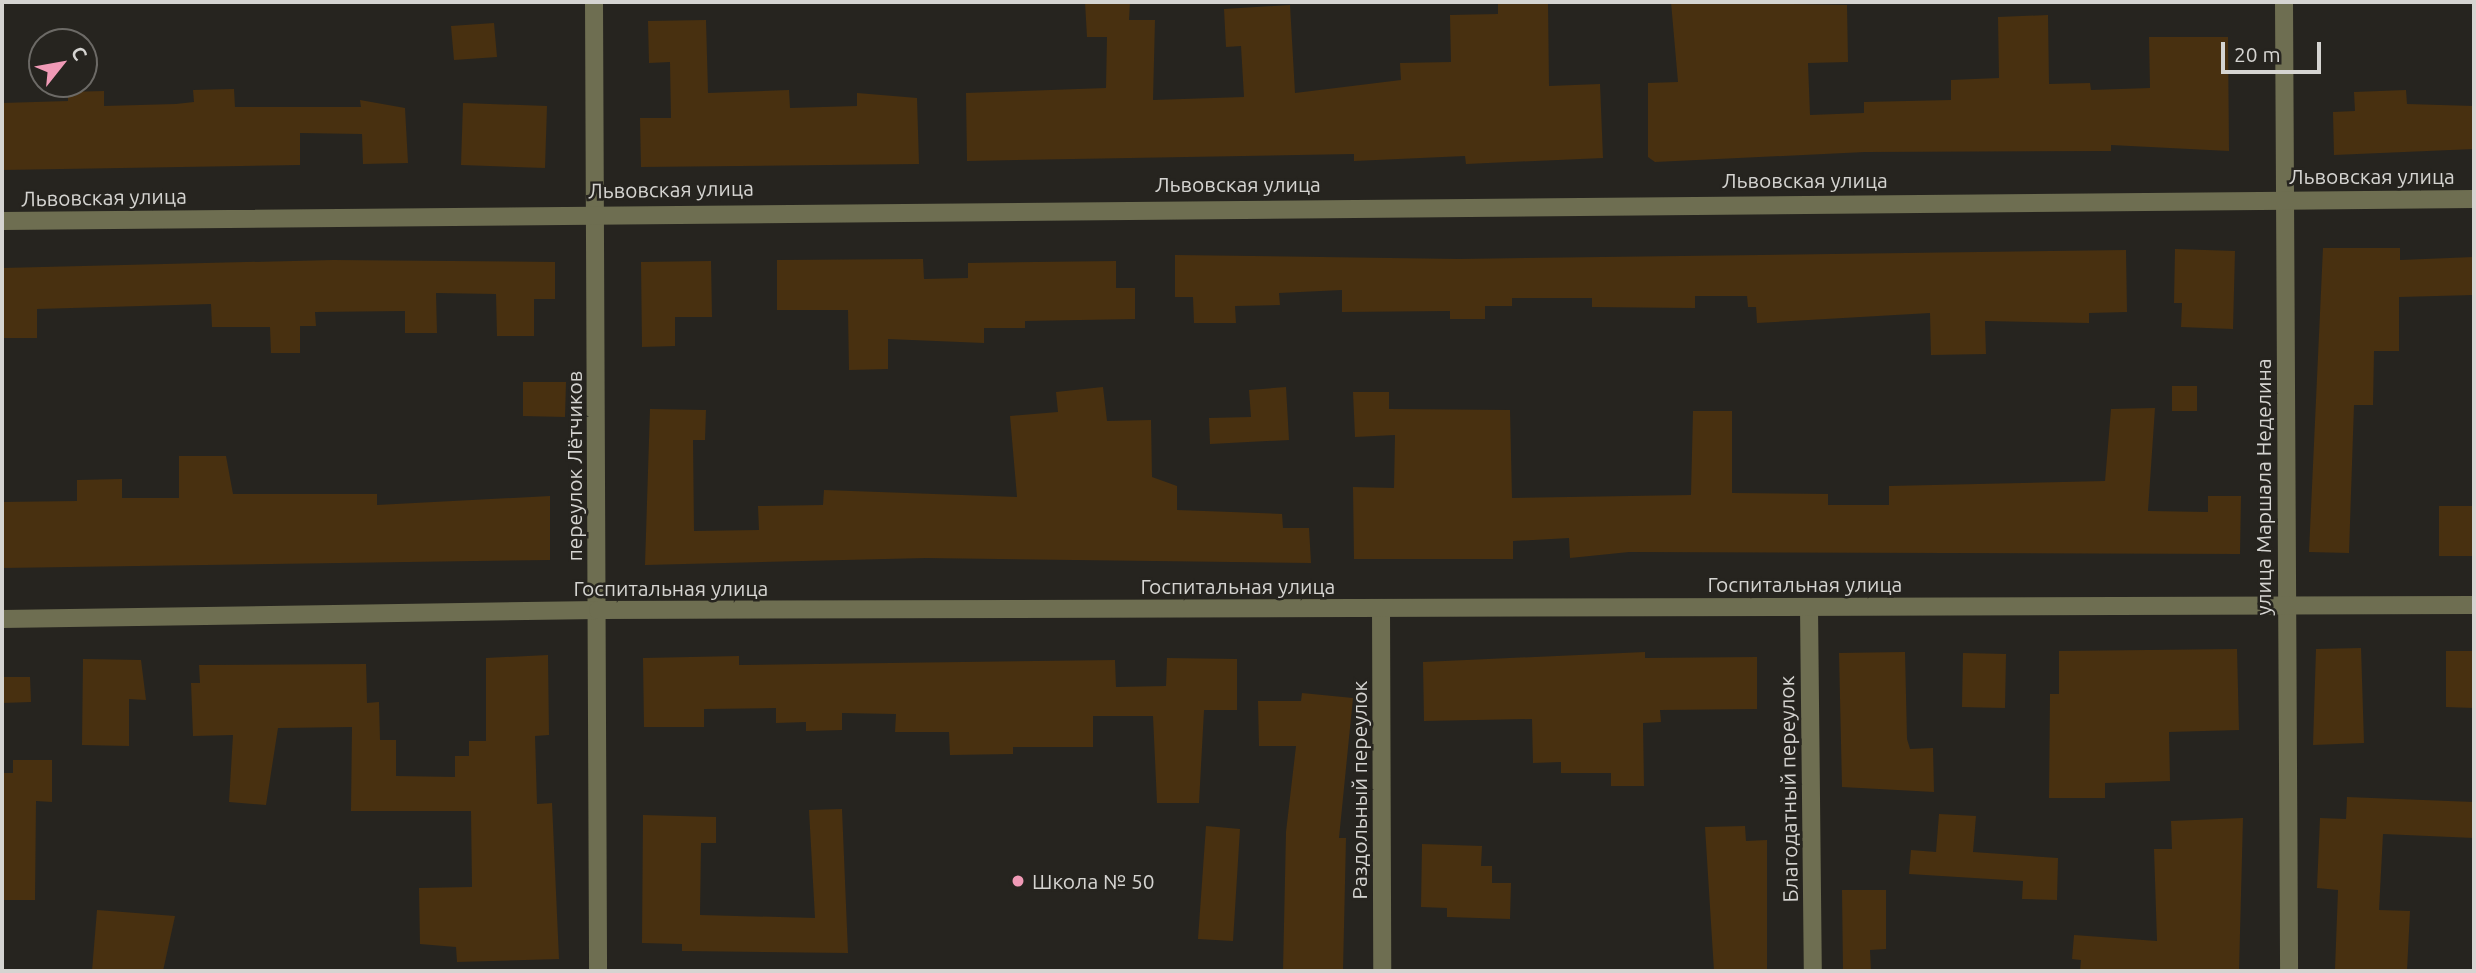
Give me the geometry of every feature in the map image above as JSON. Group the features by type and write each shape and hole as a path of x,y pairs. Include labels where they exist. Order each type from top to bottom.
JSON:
{"street":[{"name":"переулок Лётчиков","path":"594,2 598,971"},
{"name":"улица Маршала Неделина","path":"2284,2 2285,607 2289,971"},
{"name":"Львовская улица","path":"2,221 594,212 2285,198 2474,199"},
{"name":"Госпитальная улица","path":"2,619 598,610 2474,605"},
{"name":"Благодатный переулок","path":"1809,607 1813,971"},
{"name":"Раздольный переулок","path":"1381,608 1382,971"}],"building":[{"path":"1085,2 1130,2 1129,20 1155,20 1153,100 1244,97 1241,46 1226,47 1224,9 1290,5 1295,93 1401,80 1400,63 1451,62 1450,15 1498,14 1498,2 1548,2 1549,86 1600,84 1603,158 1466,164 1465,156 1354,161 1354,154 967,161 966,93 1106,88 1107,37 1087,37"},
{"path":"1671,2 1847,5 1848,62 1808,63 1810,115 1864,113 1864,102 1951,100 1951,80 1999,78 1998,17 2048,15 2049,84 2090,83 2091,90 2150,88 2149,37 2228,37 2229,151 2111,145 2111,151 1865,152 1655,162 1648,157 1648,83 1678,82"},
{"path":"706,20 708,93 789,90 790,108 857,106 857,93 917,98 919,164 641,167 640,118 671,118 670,62 649,63 648,21"},
{"path":"494,23 497,57 454,60 451,26"},
{"path":"234,89 235,107 361,107 360,100 405,108 408,163 363,164 362,134 300,133 300,165 2,170 2,103 98,98 98,91 104,91 104,106 176,104 194,102 193,90"},
{"path":"2406,90 2407,104 2474,106 2474,149 2334,155 2333,112 2355,111 2354,92"},
{"path":"463,103 547,106 545,168 461,165"},
{"path":"2323,248 2400,248 2400,260 2474,257 2474,295 2399,297 2399,351 2374,351 2373,405 2354,405 2349,553 2309,552"},
{"path":"2175,249 2235,251 2233,329 2181,327 2182,303 2174,303"},
{"path":"2126,250 2127,312 2089,313 2089,323 1985,321 1986,354 1931,355 1930,313 1757,323 1756,307 1748,307 1747,296 1695,296 1695,308 1592,307 1592,298 1512,298 1512,306 1485,306 1485,319 1450,319 1450,311 1342,312 1342,290 1279,293 1280,305 1235,306 1236,323 1194,323 1193,297 1175,297 1175,255 1459,259"},
{"path":"923,259 924,279 968,278 968,263 1116,261 1116,288 1135,288 1135,319 1025,321 1025,328 984,328 984,343 888,339 888,369 849,370 848,310 777,310 777,260"},
{"path":"333,260 555,262 555,299 534,299 534,336 497,336 496,294 436,293 437,333 405,333 405,311 315,312 316,326 300,326 300,353 271,353 270,327 212,327 211,304 37,309 37,338 2,338 2,268"},
{"path":"711,261 712,317 675,317 675,346 642,347 641,262"},
{"path":"523,382 566,382 565,417 523,416"},
{"path":"2172,386 2197,386 2197,411 2172,411"},
{"path":"1103,387 1107,421 1151,420 1152,477 1177,486 1177,510 1282,514 1283,528 1309,528 1311,563 926,558 645,565 650,409 706,410 705,440 693,440 694,531 759,530 758,506 823,505 824,490 1017,497 1010,416 1058,412 1056,392"},
{"path":"1286,387 1289,440 1210,444 1209,418 1251,417 1249,390"},
{"path":"1353,392 1389,392 1389,409 1510,410 1512,498 1691,495 1693,411 1732,411 1732,493 1828,494 1828,505 1889,505 1889,486 2105,481 2111,409 2155,408 2148,511 2208,512 2208,496 2241,496 2240,554 1629,552 1570,558 1569,538 1513,541 1513,559 1354,559 1353,487 1394,488 1395,435 1355,437"},
{"path":"179,456 226,456 233,494 377,494 377,505 550,496 550,560 2,568 2,502 77,501 77,480 122,479 122,498 179,498"},
{"path":"2439,506 2474,506 2474,556 2439,556"},
{"path":"2361,648 2364,743 2313,745 2316,649"},
{"path":"2237,649 2239,730 2169,732 2170,781 2105,783 2105,798 2049,798 2050,694 2059,694 2059,651"},
{"path":"2446,651 2474,651 2474,708 2446,707"},
{"path":"1645,652 1645,658 1757,657 1757,709 1660,710 1661,722 1643,723 1644,786 1611,786 1611,773 1561,773 1561,762 1533,763 1532,719 1424,721 1423,662"},
{"path":"1905,652 1907,739 1910,749 1933,748 1934,792 1842,787 1839,653"},
{"path":"1963,653 2006,654 2005,708 1962,707"},
{"path":"548,655 549,735 535,736 537,804 552,803 559,959 457,962 456,947 420,944 419,888 472,887 471,811 351,811 352,727 278,728 266,805 229,802 233,735 193,736 191,683 200,683 199,665 366,664 367,703 379,702 380,740 396,740 396,776 455,777 455,756 469,756 469,741 486,741 486,658"},
{"path":"739,656 739,665 1115,660 1116,687 1166,686 1167,658 1237,659 1237,710 1204,710 1199,803 1157,803 1153,716 1093,716 1093,747 1013,747 1013,754 950,755 949,732 895,732 896,714 842,713 842,730 806,731 806,722 776,723 776,708 704,709 704,727 644,727 643,658"},
{"path":"83,659 141,660 146,700 129,699 129,746 82,745"},
{"path":"2,677 30,677 31,702 2,703"},
{"path":"1302,693 1353,698 1339,838 1346,838 1343,971 1283,971 1286,832 1296,746 1259,746 1258,701 1301,701"},
{"path":"13,760 52,760 52,802 36,801 35,900 2,900 2,773 13,773"},
{"path":"2347,797 2474,802 2474,838 2383,834 2379,910 2410,911 2407,971 2335,969 2338,890 2317,888 2320,818 2346,819"},
{"path":"842,809 848,953 682,951 682,944 642,943 643,815 716,817 716,843 701,843 700,915 815,918 809,810"},
{"path":"1939,814 1976,816 1973,852 2058,858 2057,900 2022,899 2023,881 1909,874 1911,850 1936,852"},
{"path":"2243,818 2239,971 2080,971 2081,960 2072,959 2074,935 2157,941 2154,849 2172,849 2171,821"},
{"path":"1206,826 1240,829 1233,941 1198,939"},
{"path":"1745,826 1746,841 1767,840 1767,971 1714,971 1705,827"},
{"path":"1422,844 1482,846 1481,866 1492,866 1492,883 1511,883 1510,919 1447,917 1447,908 1421,907"},
{"path":"1842,890 1886,890 1886,949 1870,950 1871,971 1843,971"},
{"path":"97,910 175,916 163,971 92,971"}],"place":[{"name":"Школа № 50","path":"1018,881"}]}
